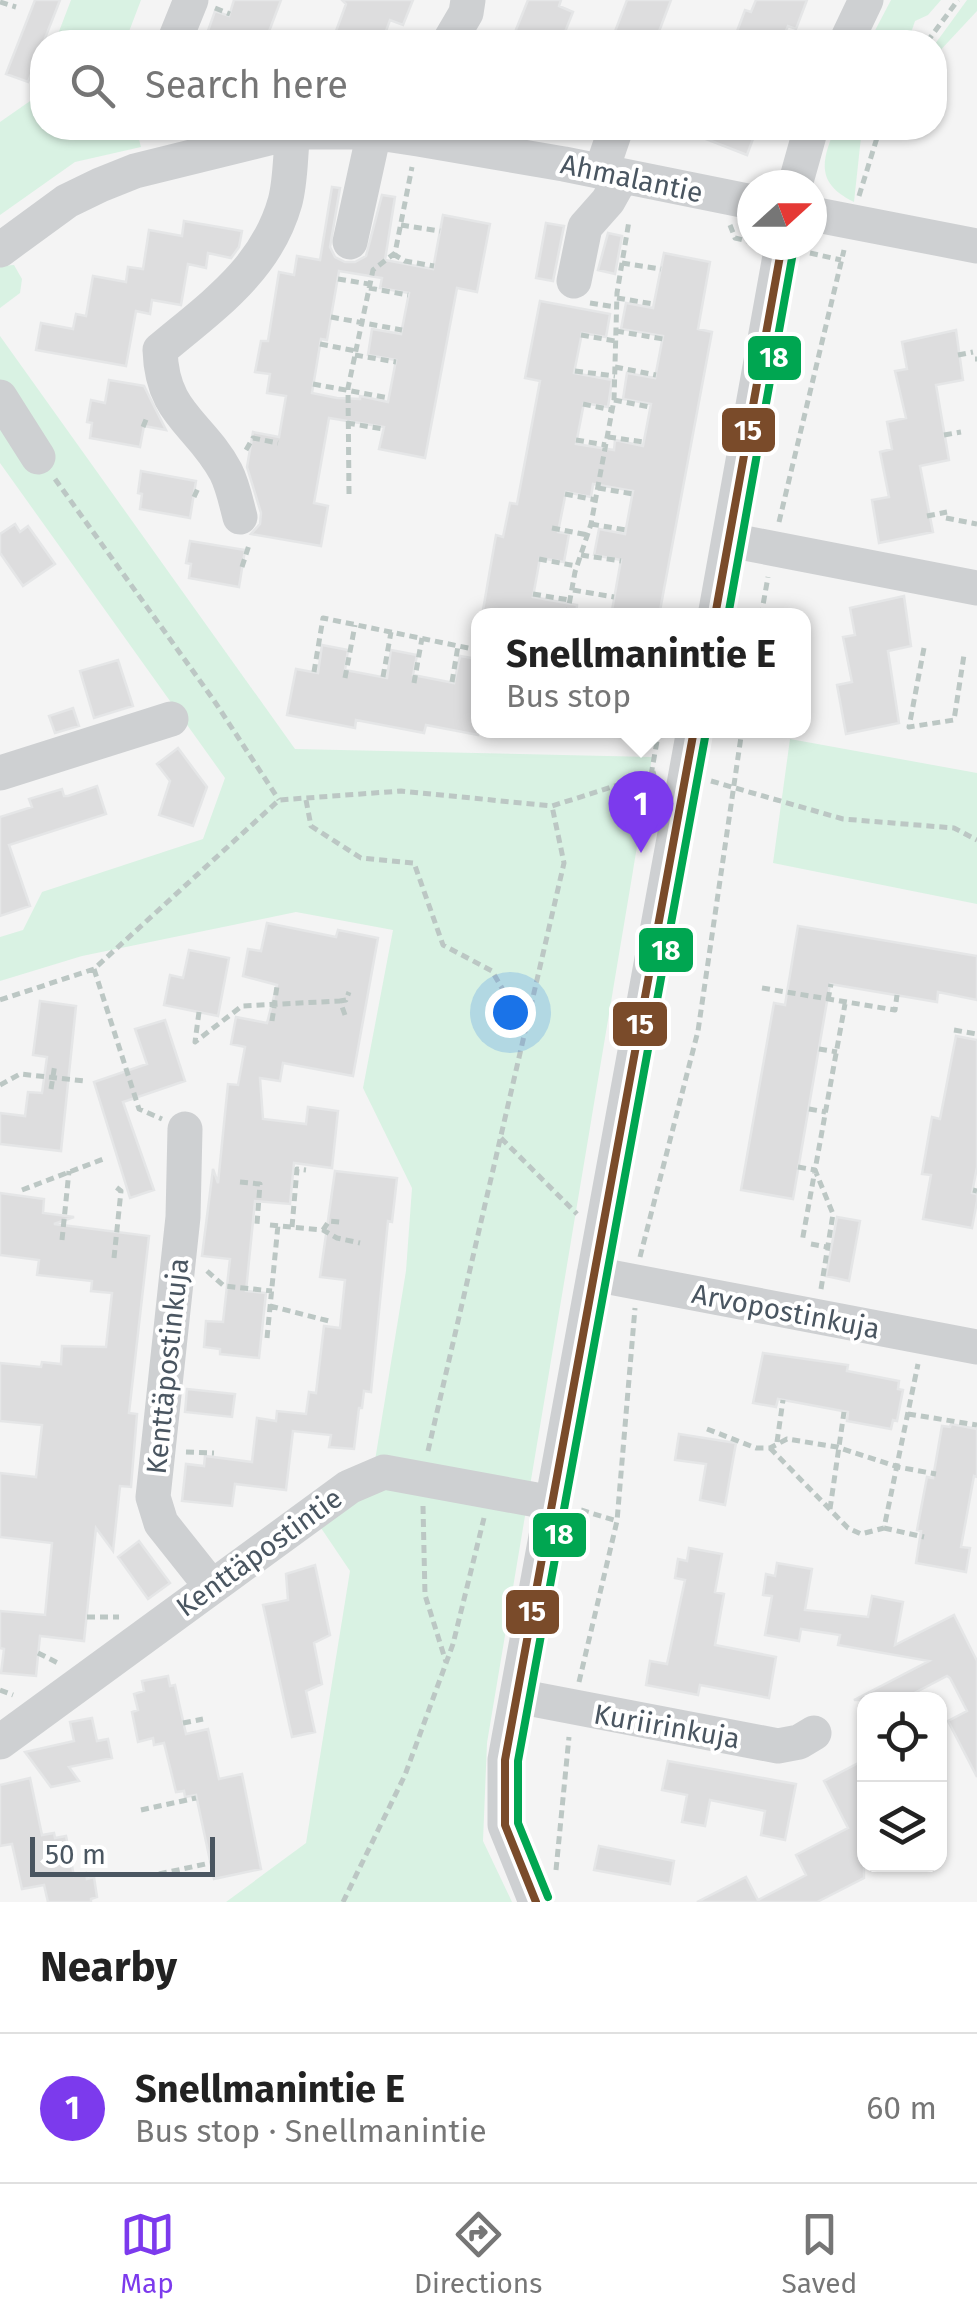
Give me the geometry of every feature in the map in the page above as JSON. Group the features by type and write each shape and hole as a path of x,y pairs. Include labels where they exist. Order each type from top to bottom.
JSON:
{"street":[{"path":"179,30 191,0"},
{"path":"457,30 468,0"},
{"path":"852,30 866,0"},
{"path":"240,517 224,468 167,396 160,350 244,279 268,247 286,200 291,140"},
{"path":"350,242 371,140"},
{"name":"Ahmalantie","path":"429,140 737,199"},
{"path":"574,281 585,227 608,201 619,176 617,140"},
{"path":"799,170 808,140"},
{"name":"Ahmalantie","path":"0,250 67,201 182,142"},
{"path":"827,218 977,246"},
{"path":"716,608 779,260"},
{"path":"0,397 38,456"},
{"path":"729,540 977,588"},
{"path":"0,773 172,718"},
{"path":"543,1892 505,1825 505,1760 601,1237 668,776 689,738"},
{"name":"Kenttäpostinkuja","path":"185,1128 183,1217 153,1497 161,1523 211,1586"},
{"name":"Arvopostinkuja","path":"594,1274 977,1347"},
{"name":"Kenttäpostintie","path":"0,1742 349,1487 384,1472 553,1503"},
{"name":"Kuriirinkuja","path":"518,1696 778,1746 799,1742 814,1733"}],"path":[{"path":"935,30 958,0"},
{"path":"0,2 16,7"},
{"path":"348,494 348,389 373,270 393,254 418,140"},
{"path":"762,608 773,548 852,224 876,140"},
{"path":"568,608 591,524 614,400 616,298 622,263 619,176"},
{"path":"401,224 440,231"},
{"path":"393,254 405,261 434,266"},
{"path":"622,263 661,269"},
{"path":"338,278 408,296"},
{"path":"616,298 654,304"},
{"path":"331,318 402,330"},
{"path":"616,331 663,339"},
{"path":"581,334 615,341"},
{"path":"320,344 396,362"},
{"path":"958,356 975,357"},
{"path":"615,367 656,375"},
{"path":"575,371 615,376"},
{"path":"312,384 389,398"},
{"path":"614,400 650,407"},
{"path":"583,404 612,410"},
{"path":"347,423 383,430"},
{"path":"944,435 961,432"},
{"path":"608,436 644,442"},
{"path":"224,468 249,448 253,438 278,443"},
{"path":"576,440 606,446"},
{"path":"38,456 213,699 279,800"},
{"path":"598,488 633,494"},
{"path":"565,494 596,500"},
{"path":"927,516 946,515 977,524"},
{"path":"591,524 626,530"},
{"path":"552,528 588,535"},
{"path":"580,555 621,562"},
{"path":"540,559 577,566"},
{"path":"572,590 614,597"},
{"path":"533,594 570,600"},
{"path":"314,672 323,618 471,649"},
{"path":"345,678 355,624"},
{"path":"382,677 391,632"},
{"path":"414,683 422,638"},
{"path":"452,682 458,646"},
{"path":"924,648 909,727 954,720 964,655"},
{"path":"661,738 668,776"},
{"path":"543,1892 558,1826 573,1708 617,1520 640,1255 698,1031 741,738"},
{"path":"0,1000 94,968 279,800 401,791 552,806 668,776 734,786 843,819 954,828 977,840"},
{"path":"306,800 311,826 361,858 414,864 442,945 492,972 526,1030"},
{"path":"446,1662 425,1596 422,1478 564,863 552,806"},
{"path":"94,968 139,1109 185,1128"},
{"path":"828,1000 831,984"},
{"path":"272,1021 278,986"},
{"path":"762,988 894,1010 898,995"},
{"path":"200,1012 194,1042 234,1009 340,1001 346,1000 348,992"},
{"path":"340,1001 345,1015"},
{"path":"802,1242 846,1004"},
{"path":"954,1030 977,1034"},
{"path":"819,1048 837,1052"},
{"path":"51,1089 54,1064"},
{"path":"0,1085 20,1074 85,1081"},
{"path":"808,1109 826,1112"},
{"path":"501,1138 601,1237"},
{"path":"22,1190 106,1158"},
{"path":"798,1167 815,1170"},
{"path":"292,1226 297,1169 306,1170"},
{"path":"815,1170 833,1214 818,1317"},
{"path":"62,1240 69,1171"},
{"path":"240,1182 260,1184 257,1224"},
{"path":"114,1258 121,1191 116,1187"},
{"path":"322,1230 329,1221 340,1222"},
{"path":"268,1338 274,1225 322,1230 360,1243"},
{"path":"811,1244 827,1247"},
{"path":"208,1271 224,1286 272,1292"},
{"path":"270,1306 333,1322"},
{"path":"884,1528 923,1337"},
{"path":"777,1443 783,1400"},
{"path":"830,1509 844,1412"},
{"path":"908,1414 977,1425"},
{"path":"707,1429 756,1448 770,1448 787,1439 837,1446 898,1468 936,1474"},
{"path":"770,1448 848,1528 861,1534 884,1528 924,1536"},
{"path":"344,1902 405,1774 446,1662 491,1491"},
{"path":"553,1503 617,1520"},
{"path":"87,1618 126,1618"},
{"path":"184,1723 203,1719"},
{"path":"141,1810 196,1798"},
{"path":"159,1874 210,1863"}],"green space":[{"path":"71,0 141,0 130,30 60,30"},
{"path":"891,0 941,0 928,15 915,21 912,30 875,30"},
{"path":"967,0 977,0 977,11 947,43 945,30"},
{"path":"30,101 30,140 139,140 141,147 75,162 0,215 0,122"},
{"path":"831,140 861,140 854,202 841,195 827,179 825,161"},
{"path":"14,265 22,279 20,293 0,308 0,266"},
{"path":"0,336 295,749 652,757 487,1743 483,1841 512,1902 226,1902 306,1843 350,1571 319,1525 370,1491 406,1271 412,1188 363,1088 393,930 296,912 82,956 0,981 0,937 23,930 42,892 203,839 225,778 0,463"},
{"path":"790,739 977,773 977,904 773,863"}],"building":[{"path":"35,0 60,0 48,30 30,30 28,82 6,74"},
{"path":"234,0 281,0 270,30 208,30 215,11 229,16"},
{"path":"342,0 413,0 403,25 390,20 386,30 336,30 346,4"},
{"path":"528,0 561,0 559,6 573,12 566,30 516,30"},
{"path":"627,0 671,0 660,30 616,30"},
{"path":"756,0 807,0 796,29 788,26 786,30 738,30 745,10 751,12"},
{"path":"709,140 753,140 747,155"},
{"path":"332,187 340,188 330,247 335,257 345,262 366,256 382,195 395,197 385,260 433,269 443,215 490,224 477,292 457,288 425,458 379,449 384,427 329,418 314,503 328,506 321,546 251,534 260,524 261,513 247,467 253,432 279,437 286,396 267,393 270,374 255,372 261,341 268,341 279,272 294,275 297,256 320,260","holes":["339,271 382,278 380,288 409,293 401,334 372,329 368,355 396,360 388,402 312,393 321,339 327,340"]},
{"path":"184,221 242,231 239,247 231,258 208,253 206,268 188,264 181,305 152,300 150,314 136,311 126,366 36,350 41,323 73,329 76,314 86,316 93,276 126,282 128,267 143,269 149,230 182,236"},
{"path":"546,223 564,226 553,281 536,278"},
{"path":"608,233 622,236 615,274 598,270"},
{"path":"664,253 710,262 698,329 712,332 660,608 612,608 621,560 594,555 599,529 625,534 633,491 593,484 591,497 566,492 558,532 569,534 564,562 540,558 533,597 577,608 483,608 496,535 503,537 510,503 517,504 540,381 525,378 540,301 610,314 606,337 582,333 574,373 612,380 608,407 584,403 576,444 614,450 615,440 643,446 651,404 623,399 627,373 655,378 663,336 621,329 626,303 653,308"},
{"path":"956,330 963,380 936,385 949,460 920,466 933,532 879,543 872,500 889,497 880,452 892,449 887,422 906,418 895,371 907,369 902,342"},
{"path":"109,380 144,386 166,430 144,426 140,447 90,438 92,423 87,422 91,400 105,403"},
{"path":"141,471 196,481 190,518 140,509"},
{"path":"15,524 20,532 28,526 55,564 23,586 0,553 0,534"},
{"path":"190,541 245,550 239,587 189,578 191,564 186,563"},
{"path":"904,596 911,646 888,651 899,723 846,734 837,685 852,682 843,637 855,635 850,608"},
{"path":"322,645 348,650 345,670 387,678 391,650 417,655 413,675 454,683 460,656 471,658 471,734 426,725 424,733 356,720 355,728 287,715 296,669 318,673"},
{"path":"118,660 133,706 94,718 80,671"},
{"path":"73,708 79,726 55,733 49,716"},
{"path":"178,748 207,787 193,826 159,815 170,781 157,764"},
{"path":"97,786 106,814 9,845 30,906 0,916 0,817 32,807 29,799 62,789 64,796 68,796"},
{"path":"267,923 336,937 338,930 378,938 353,1076 283,1063 280,1081 260,1078 263,1119 306,1124 308,1107 338,1111 332,1168 294,1163 290,1204 255,1201 246,1291 266,1293 259,1358 220,1354 220,1349 204,1347 206,1321 223,1322 230,1259 202,1256 213,1169 218,1183 228,1084 238,1085 245,1047 231,1044 236,1017 267,1023 277,985 243,976 248,949 261,951"},
{"path":"798,926 977,956 977,1000 938,992 937,1002 830,984 793,1199 741,1190 774,1003 785,1005"},
{"path":"189,950 229,958 218,1016 164,1005 170,975 183,978"},
{"path":"40,1001 76,1006 61,1151 0,1144 0,1113 25,1116 28,1092 42,1093 47,1057 33,1055"},
{"path":"165,1020 185,1081 123,1102 154,1190 130,1198 94,1082 147,1064 135,1029"},
{"path":"956,1036 977,1040 977,1167 972,1193 977,1194 977,1201 972,1228 923,1219 931,1175 922,1174 932,1117 940,1119"},
{"path":"335,1171 397,1178 392,1222 388,1221 371,1392 364,1391 354,1449 329,1447 331,1435 293,1431 286,1490 235,1484 232,1506 182,1501 186,1464 204,1466 205,1456 252,1462 257,1418 276,1421 277,1411 306,1414 309,1392 316,1393 324,1326 340,1328 345,1280 320,1277"},
{"path":"0,1193 44,1199 43,1213 74,1217 54,1224 149,1236 129,1413 137,1414 131,1487 120,1486 113,1551 96,1528 84,1641 40,1636 36,1676 1,1673 4,1649 0,1648 0,1611 45,1615 52,1543 0,1537 0,1473 36,1477 42,1425 0,1421 0,1363 41,1367 42,1362 61,1364 62,1346 106,1347 112,1293 91,1291 92,1281 37,1275 39,1260 0,1255"},
{"path":"837,1217 860,1221 849,1281 826,1276"},
{"path":"763,1353 848,1365 847,1371 899,1381 898,1389 903,1390 897,1421 893,1420 891,1429 847,1421 848,1412 778,1399 776,1407 753,1403"},
{"path":"187,1389 235,1394 232,1417 185,1412"},
{"path":"942,1426 977,1429 977,1477 974,1476 961,1547 970,1548 966,1572 916,1563 921,1531 917,1530 927,1477 933,1478"},
{"path":"679,1434 736,1443 725,1505 700,1500 706,1464 675,1460"},
{"path":"139,1541 170,1583 148,1599 118,1557"},
{"path":"689,1548 722,1554 715,1592 724,1594 715,1645 776,1657 769,1698 700,1685 698,1695 646,1685 650,1661 667,1664 685,1580 675,1578 678,1559 687,1561"},
{"path":"777,1563 812,1569 805,1610 868,1617 872,1596 903,1602 895,1645 954,1615 977,1661 977,1777 948,1721 967,1711 950,1678 916,1692 869,1692 929,1661 838,1645 840,1635 801,1629 799,1641 765,1635 772,1596 763,1595 766,1574 775,1576"},
{"path":"315,1565 330,1635 314,1643 322,1684 306,1691 315,1732 292,1737 263,1605 288,1600 286,1574"},
{"path":"168,1676 170,1686 175,1685 186,1734 208,1729 219,1779 242,1774 261,1869 214,1879 196,1795 185,1797 184,1791 176,1792 164,1743 154,1745 153,1738 138,1742 132,1712 138,1710 134,1694 144,1691 142,1681"},
{"path":"92,1718 97,1741 108,1739 112,1758 69,1767 79,1781 51,1787 25,1752 74,1741 70,1722"},
{"path":"668,1761 796,1784 785,1840 761,1835 765,1811 710,1800 705,1826 682,1822 687,1795 662,1790"},
{"path":"857,1764 857,1872 864,1872 864,1878 817,1902 697,1902 746,1877 758,1900 806,1875 796,1855 848,1828 824,1781"},
{"path":"30,1778 42,1835 66,1836 74,1876 86,1873 87,1879 94,1877 97,1897 91,1902 48,1902 44,1885 22,1889 12,1844 0,1846 0,1785"},
{"path":"599,1846 674,1861 670,1884 594,1870"}],"transit line":[{"name":"15","path":"716,608 779,260"},
{"name":"18","path":"729,608 792,260"},
{"name":"15","path":"536,1902 505,1825 505,1760 693,738"},
{"name":"18","path":"548,1897 518,1823 518,1761 705,738"}],"place":[{"name":"Snellmanintie E","path":"641,853"}]}
